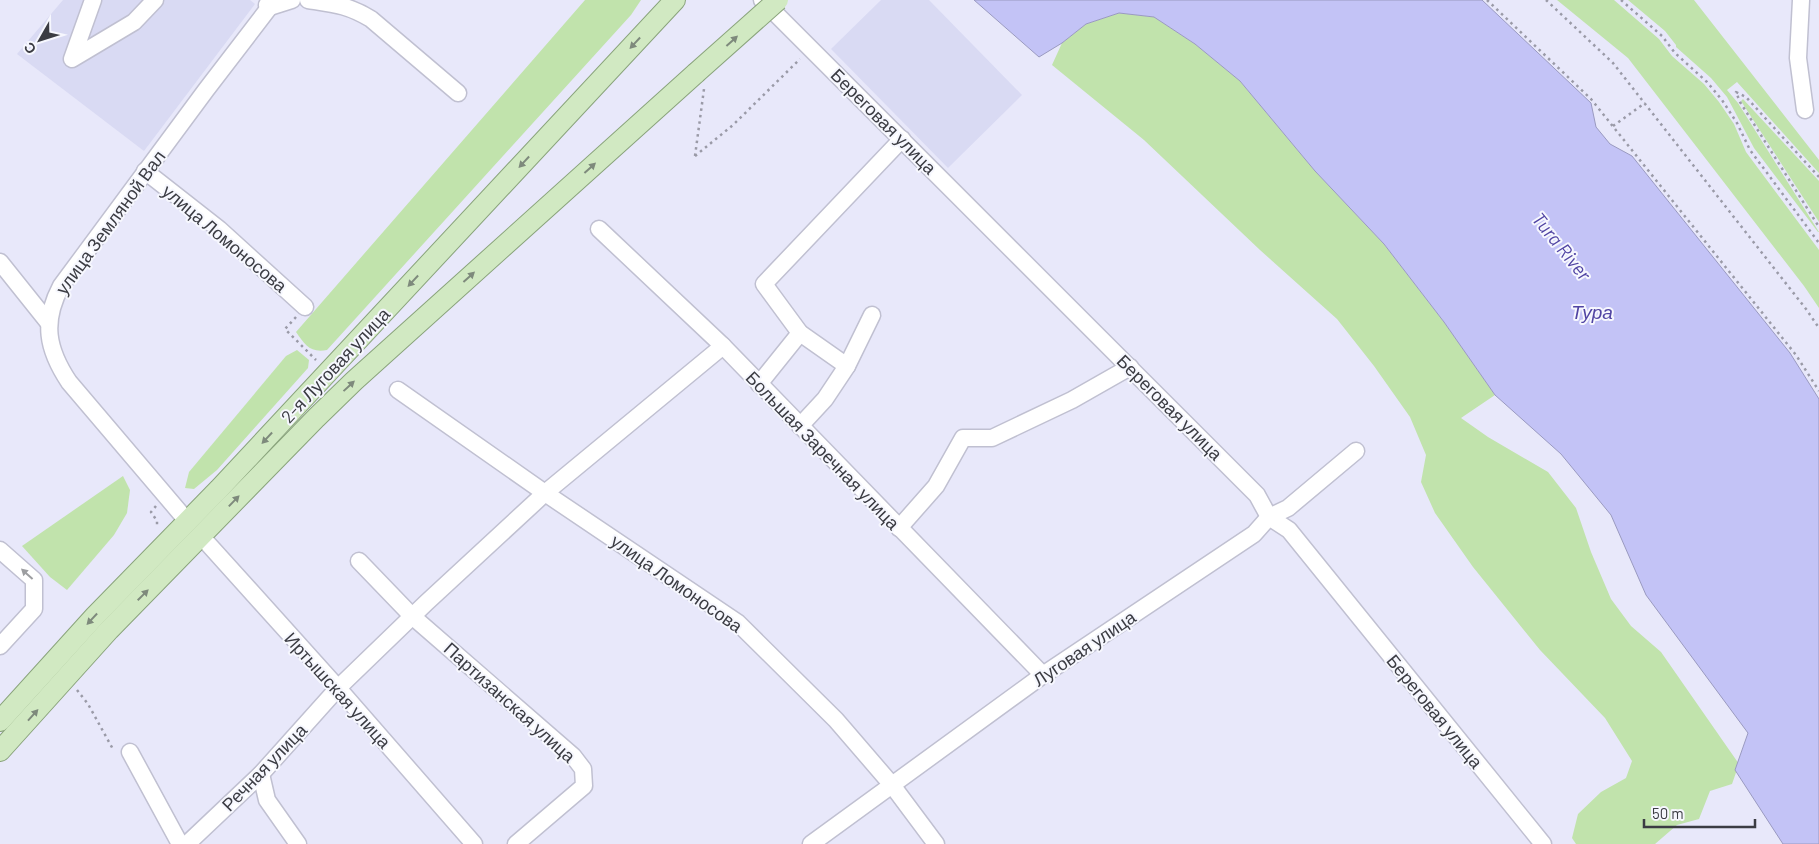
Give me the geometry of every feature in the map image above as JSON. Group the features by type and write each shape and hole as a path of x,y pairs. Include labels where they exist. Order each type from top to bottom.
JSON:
{"main road":[{"name":"2-я Луговая улица","path":"0,721 94,616 194,529 354,381 700,78 778,0"},
{"name":"2-я Луговая улица","path":"0,751 109,630 194,529 671,4"}],"street":[{"path":"94,0 72,59 134,22 155,0"},
{"path":"269,2 292,0"},
{"path":"308,0 348,7 359,12 458,93"},
{"name":"Береговая улица","path":"762,0 1257,495 1269,516 1289,530 1543,844"},
{"path":"1800,0 1798,58 1805,110"},
{"name":"улица Земляной Вал","path":"194,529 60,370 48,322 54,301 62,286 269,2"},
{"path":"847,366 800,333 764,284 902,139"},
{"name":"улица Ломоносова","path":"145,171 219,229 305,307"},
{"name":"Большая Заречная улица","path":"599,229 723,346 1043,675"},
{"path":"0,262 48,322"},
{"path":"800,426 825,399 847,366 872,315"},
{"path":"759,384 800,333"},
{"name":"Речная улица","path":"187,844 261,774 338,688 412,616 545,493 723,346"},
{"path":"899,528 936,486 963,438 992,438 1072,400 1130,367"},
{"name":"улица Ломоносова","path":"398,390 545,493 738,623 836,720 892,786 936,844"},
{"name":"Луговая улица","path":"811,844 1043,675 1254,534 1269,516 1288,508 1356,451"},
{"name":"Иртышская улица","path":"194,529 338,688 474,844"},
{"path":"0,550 34,580 34,609 0,646"},
{"name":"Партизанская улица","path":"360,562 412,616 573,756 583,769 584,786 516,844"},
{"path":"123,753 180,844"},
{"path":"261,774 267,800 298,844"}],"path":[{"path":"1487,0 1591,99 1796,354 1819,391"},
{"path":"1546,0 1614,63 1819,328"},
{"path":"1621,0 1662,36 1675,53 1707,82 1722,100 1737,123 1750,150 1819,243"},
{"path":"700,78 695,156 733,125 811,48"},
{"path":"1819,177 1746,96 1736,92 1740,102 1819,227"},
{"path":"1613,126 1645,103"},
{"path":"285,329 321,365"},
{"path":"73,685 123,753"}],"shaded area":[{"path":"63,0 250,0 255,4 144,151 17,54"},
{"path":"881,0 929,0 1022,95 948,168 831,49"}],"green space":[{"path":"585,0 641,0 631,15 327,350 321,351 308,347 296,332"},
{"path":"1557,0 1614,0 1659,39 1672,56 1704,84 1734,124 1746,152 1819,250 1819,308 1628,58"},
{"path":"1628,0 1694,0 1819,160 1819,173 1737,82 1727,90 1738,103 1819,232 1754,148 1727,97 1711,78 1676,47 1665,31"},
{"path":"1119,13 1154,17 1195,44 1240,81 1315,171 1384,244 1444,322 1495,395 1461,418 1488,437 1548,472 1576,508 1591,552 1611,599 1631,626 1661,652 1739,764 1732,784 1710,791 1699,819 1677,825 1655,844 1576,844 1572,838 1578,814 1601,792 1626,778 1632,761 1605,718 1540,650 1473,567 1435,513 1421,482 1426,455 1410,417 1374,366 1337,319 1260,250 1144,140 1052,65 1062,43 1086,24"},
{"path":"1743,99 1819,181 1819,222 1741,101"},
{"path":"297,350 309,360 308,368 217,470 194,489 185,488 189,472 286,356"},
{"path":"123,476 130,490 127,513 114,535 67,590 50,577 22,546"}],"water":[{"name":"Тура","path":"974,0 1482,0 1591,103 1596,127 1610,144 1632,156 1790,353 1819,399 1819,844 1783,844 1735,770 1748,733 1646,595 1611,515 1561,454 1495,395 1444,322 1384,244 1315,171 1240,81 1195,44 1154,17 1119,13 1086,24 1062,43 1039,57"}],"water label":[{"name":"Tura River","path":"1562,246"}]}
